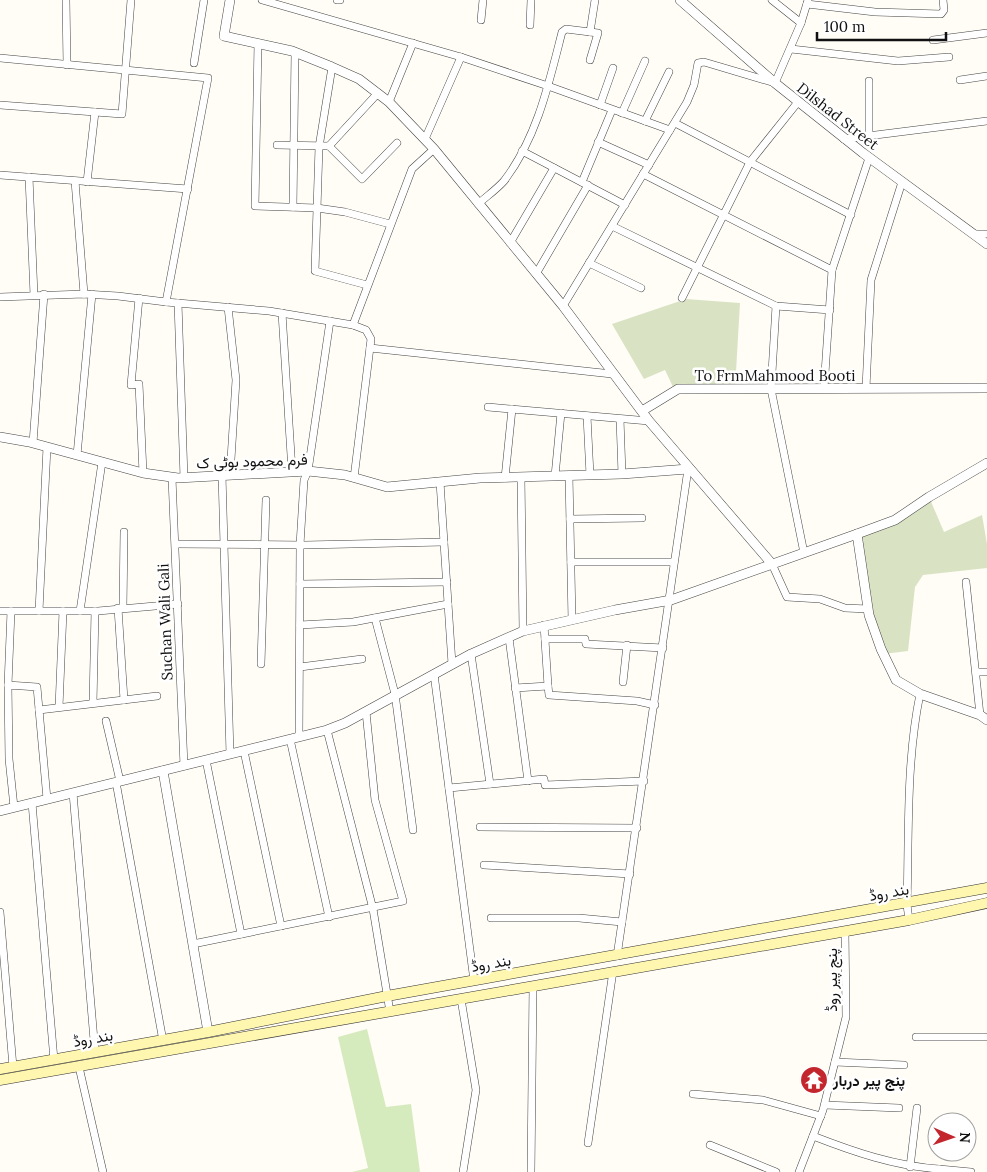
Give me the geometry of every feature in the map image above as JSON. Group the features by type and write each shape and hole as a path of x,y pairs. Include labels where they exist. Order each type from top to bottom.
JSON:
{"main road":[{"name":"بند روڈ","path":"0,1069 208,1032 387,996 907,905 987,888"},
{"name":"بند روڈ","path":"0,1080 908,920 987,903"}],"street":[{"path":"66,0 68,65"},
{"path":"0,105 122,114 131,0"},
{"path":"194,63 204,0"},
{"path":"230,0 224,36 295,53 359,79 389,102 425,139 563,306 649,422 772,564 787,597 820,599 845,608 868,609"},
{"path":"262,0 281,3 461,57 670,130"},
{"path":"482,20 483,0"},
{"path":"530,25 531,0"},
{"path":"590,32 595,0"},
{"name":"Dilshad Street","path":"680,0 798,102 869,158 987,244"},
{"path":"772,0 801,23"},
{"path":"563,306 688,102 701,62 775,83 791,49 807,2 876,12 942,14 944,10 943,0"},
{"path":"478,204 502,182 531,135 548,86 564,30 598,33 590,60"},
{"path":"933,40 987,33"},
{"path":"258,43 255,206 317,208 345,212 390,224"},
{"path":"389,102 413,43"},
{"path":"791,49 898,61 949,58"},
{"path":"293,207 295,53"},
{"path":"425,139 461,57"},
{"path":"0,58 208,78 166,302"},
{"path":"622,113 644,61"},
{"path":"332,67 319,147 315,271 367,285"},
{"path":"600,105 613,68"},
{"path":"645,121 668,72"},
{"path":"960,80 987,76"},
{"path":"869,81 869,135"},
{"path":"277,145 329,146 378,93"},
{"path":"682,298 750,162 798,102"},
{"path":"536,274 585,184 598,142 612,110"},
{"path":"86,182 95,112"},
{"path":"844,138 987,121"},
{"path":"675,123 851,214"},
{"path":"598,142 649,165"},
{"path":"329,146 362,179 397,143"},
{"path":"353,325 412,169 434,149"},
{"path":"522,151 625,205"},
{"path":"824,388 832,270 869,158"},
{"path":"510,243 554,168"},
{"path":"643,174 832,270"},
{"path":"0,175 188,190"},
{"path":"29,177 34,295"},
{"path":"75,181 84,294"},
{"path":"866,388 871,280 902,182"},
{"path":"612,226 776,306 830,310"},
{"path":"974,234 987,234"},
{"path":"589,263 641,288"},
{"path":"33,443 44,294"},
{"path":"0,297 44,294 92,294 139,298 282,313 353,325 366,330 371,339 354,478"},
{"path":"77,455 92,294"},
{"path":"139,298 131,385 140,384 143,473"},
{"path":"178,303 184,478"},
{"path":"776,306 771,389 804,553"},
{"path":"228,308 236,380 226,475 224,545 230,754"},
{"path":"282,313 292,471"},
{"path":"299,737 300,545 304,480 308,471 330,321"},
{"path":"370,348 612,374"},
{"name":"To FrmMahmood Booti","path":"642,411 678,389 987,388"},
{"path":"488,407 649,422"},
{"path":"505,478 512,409"},
{"path":"555,476 561,414"},
{"path":"587,416 590,475"},
{"path":"620,419 622,474"},
{"name":"فرم محمود بوٹی ک","path":"0,437 33,443 143,473 172,478 308,471 354,478 387,487 521,477 622,474 688,469"},
{"path":"39,611 48,447"},
{"path":"80,611 102,462"},
{"path":"0,811 328,730 366,712 395,694 452,664 523,631 544,625 671,600 857,534 895,520 987,463"},
{"path":"617,956 671,600 674,562 688,469"},
{"path":"569,476 572,620"},
{"path":"521,477 523,631"},
{"name":"Suchan Wali Gali","path":"172,478 184,766"},
{"path":"440,482 452,664"},
{"path":"261,664 266,500"},
{"path":"570,519 642,518"},
{"path":"124,532 121,608 124,700"},
{"path":"857,534 868,609 881,649 896,680 920,694 984,718"},
{"path":"176,544 300,545 444,542"},
{"path":"571,562 674,562"},
{"path":"300,584 447,582"},
{"path":"966,582 976,672 984,718"},
{"path":"0,611 96,611 178,604"},
{"path":"300,625 353,622 448,604"},
{"path":"11,611 8,685 9,759 14,807"},
{"path":"59,707 63,611"},
{"path":"93,703 96,611"},
{"path":"375,618 395,694 412,830"},
{"path":"544,625 549,695 637,701 655,705"},
{"path":"508,638 528,781"},
{"path":"545,639 585,640 586,644 663,648"},
{"path":"623,682 627,645"},
{"path":"472,654 490,784"},
{"path":"300,667 362,659"},
{"path":"976,672 987,672"},
{"path":"434,674 474,981"},
{"path":"8,685 38,687 46,799"},
{"path":"515,688 548,686"},
{"path":"908,920 911,770 916,713 920,694"},
{"path":"39,710 157,696"},
{"path":"193,944 403,901 375,800 366,712"},
{"path":"106,721 163,1040"},
{"path":"328,730 373,908 390,1012"},
{"path":"290,739 329,917"},
{"path":"244,751 281,926"},
{"path":"206,760 241,934"},
{"path":"163,771 208,1032"},
{"path":"449,788 544,779 545,785 644,782"},
{"path":"73,793 95,1052"},
{"path":"32,803 54,1060"},
{"path":"480,827 636,828"},
{"path":"484,865 630,874"},
{"path":"0,912 13,1067"},
{"path":"491,918 579,918 622,922"},
{"name":"پنج پیر روڈ","path":"799,1172 825,1105 846,1017 845,931"},
{"path":"588,1142 613,971"},
{"path":"531,1172 533,986"},
{"path":"461,999 476,1090 463,1172"},
{"path":"916,1037 987,1037"},
{"path":"835,1062 904,1065"},
{"path":"79,1067 103,1172"},
{"path":"693,1094 764,1100 821,1116"},
{"path":"825,1105 899,1108"},
{"path":"905,1168 917,1108"},
{"path":"813,1136 852,1152 905,1168 971,1172"},
{"path":"710,1145 776,1172"}],"green space":[{"path":"686,299 740,303 735,389 675,391 665,370 644,379 612,324"},
{"path":"929,497 944,532 982,515 987,544 987,568 923,575 915,587 908,651 883,654 869,615 857,534 895,520"},
{"path":"367,1029 386,1107 411,1104 420,1172 352,1172 368,1168 338,1037"}],"place":[{"name":"پنج پیر دربار","path":"814,1080"}]}
